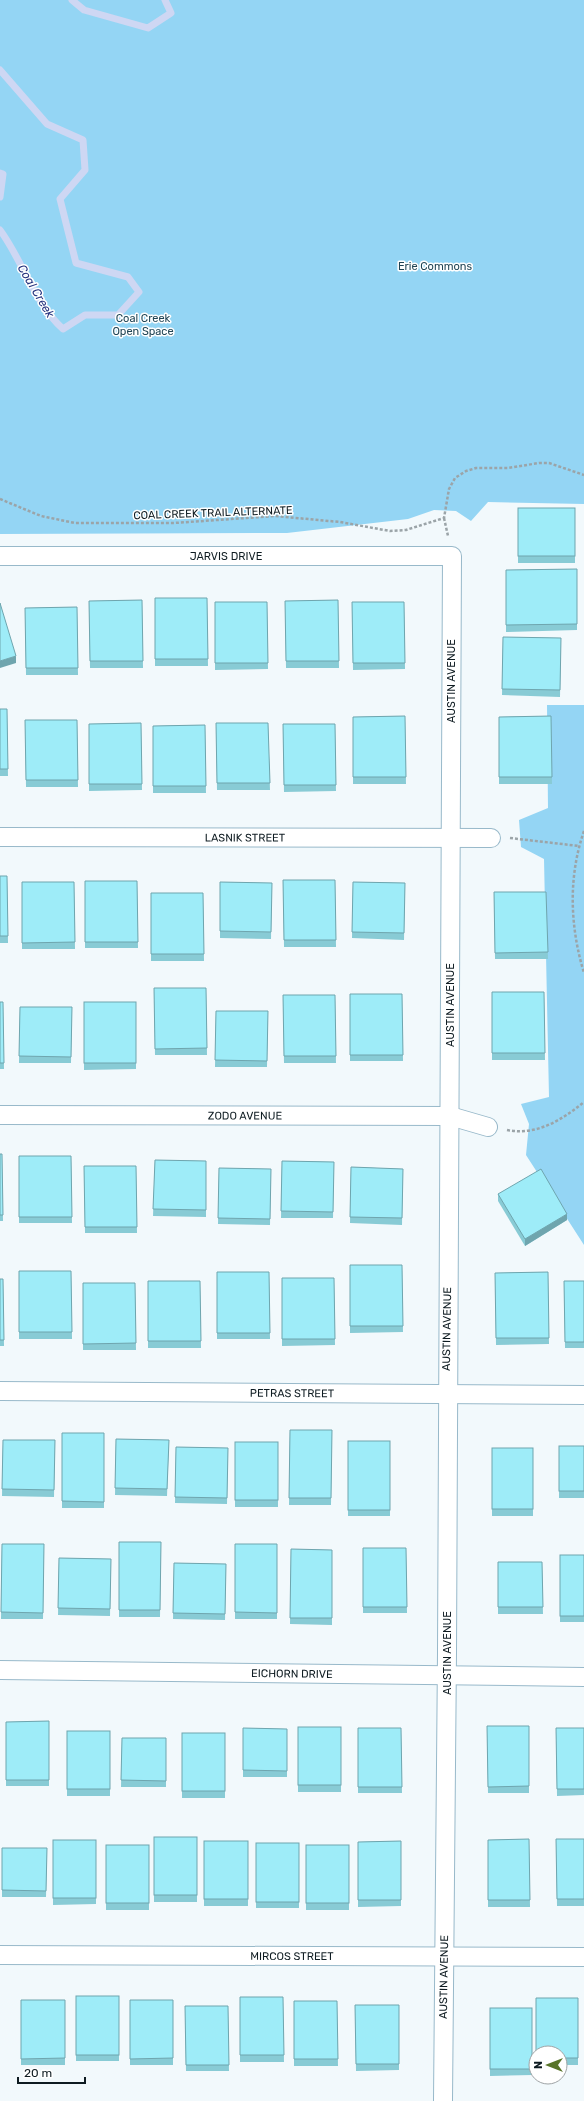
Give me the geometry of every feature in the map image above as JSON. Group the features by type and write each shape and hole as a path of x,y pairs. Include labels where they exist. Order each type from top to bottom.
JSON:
{"street":[{"name":"JARVIS DRIVE","path":"0,556 452,556"},
{"name":"AUSTIN AVENUE","path":"443,2101 447,1677 447,1394 450,1116 452,556"},
{"name":"LASNIK STREET","path":"0,837 491,838"},
{"name":"ZODO AVENUE","path":"0,1115 450,1116 488,1127"},
{"name":"PETRAS STREET","path":"0,1391 584,1395"},
{"name":"EICHORN DRIVE","path":"0,1670 584,1678"},
{"name":"MIRCOS STREET","path":"0,1955 584,1957"}],"path":[{"name":"COAL CREEK TRAIL ALTERNATE","path":"0,499 41,516 75,523 174,523 275,516 340,522 390,531 406,530 444,518 449,489 456,478 466,471 476,468 508,468 539,463 549,463 584,475"},
{"path":"584,831 579,846 572,891 576,948 584,973"},
{"path":"491,838 517,838 579,846"},
{"path":"488,1127 517,1132 538,1129 564,1118 584,1102"}],"green space":[{"path":"0,0 584,0 584,504 488,502 471,521 456,511 434,510 408,519 287,533 0,534"},
{"path":"547,705 584,705 584,1245 526,1155 529,1124 521,1104 549,1097 544,859 521,847 519,820 548,808"}],"building":[{"path":"518,508 575,508 575,556 518,556"},
{"path":"577,569 577,624 506,625 506,570"},
{"path":"155,598 207,598 208,659 155,659"},
{"path":"142,600 143,661 90,661 89,601"},
{"path":"338,600 339,661 286,661 285,601"},
{"path":"215,602 267,602 268,663 215,663"},
{"path":"352,602 404,602 405,663 353,663"},
{"path":"0,603 16,656 0,661"},
{"path":"77,607 78,668 26,668 25,608"},
{"path":"503,637 561,638 560,690 502,689"},
{"path":"0,709 7,709 8,769 0,769"},
{"path":"405,716 406,777 353,777 353,717"},
{"path":"551,716 552,777 499,777 499,717"},
{"path":"25,720 77,720 78,780 26,780"},
{"path":"141,723 142,784 89,784 89,724"},
{"path":"216,723 268,723 270,783 217,783"},
{"path":"283,724 335,724 336,785 284,785"},
{"path":"205,725 206,786 153,786 153,726"},
{"path":"0,876 7,876 8,936 0,936"},
{"path":"283,880 335,880 336,940 284,940"},
{"path":"85,881 137,881 138,942 85,942"},
{"path":"22,882 74,882 75,942 22,943"},
{"path":"220,882 272,883 271,932 220,931"},
{"path":"353,882 405,883 404,933 352,932"},
{"path":"494,892 546,892 548,952 495,953"},
{"path":"151,893 203,893 204,954 151,954"},
{"path":"154,988 206,988 207,1048 155,1049"},
{"path":"492,992 544,992 545,1053 492,1053"},
{"path":"350,994 402,994 403,1055 350,1055"},
{"path":"283,995 335,995 336,1056 284,1056"},
{"path":"0,1002 3,1002 4,1063 0,1063"},
{"path":"84,1002 136,1002 136,1063 84,1063"},
{"path":"20,1007 72,1007 71,1057 19,1056"},
{"path":"216,1011 268,1011 267,1061 215,1060"},
{"path":"0,1154 2,1154 3,1215 0,1215"},
{"path":"19,1156 71,1156 72,1217 19,1217"},
{"path":"155,1160 206,1161 206,1210 153,1209"},
{"path":"282,1161 334,1162 333,1212 281,1211"},
{"path":"84,1166 136,1166 137,1227 85,1227"},
{"path":"351,1167 403,1169 402,1218 350,1217"},
{"path":"219,1168 271,1169 270,1219 218,1218"},
{"path":"541,1169 567,1214 525,1239 498,1194"},
{"path":"350,1265 402,1265 403,1326 350,1326"},
{"path":"19,1271 71,1271 72,1332 19,1332"},
{"path":"217,1272 269,1272 270,1333 217,1333"},
{"path":"548,1272 549,1338 496,1338 495,1273"},
{"path":"282,1278 334,1278 335,1339 282,1339"},
{"path":"0,1279 3,1279 4,1340 0,1340"},
{"path":"148,1281 200,1281 201,1341 148,1341"},
{"path":"564,1281 584,1281 584,1342 565,1342"},
{"path":"83,1283 135,1283 136,1343 83,1344"},
{"path":"290,1430 332,1430 331,1498 289,1498"},
{"path":"62,1433 104,1433 104,1502 62,1501"},
{"path":"116,1439 169,1440 167,1489 115,1488"},
{"path":"3,1440 55,1440 54,1490 2,1489"},
{"path":"348,1441 390,1441 390,1510 348,1510"},
{"path":"235,1442 278,1442 278,1500 235,1500"},
{"path":"559,1446 584,1446 584,1491 559,1491"},
{"path":"176,1447 228,1448 227,1498 175,1497"},
{"path":"492,1448 533,1448 533,1509 492,1509"},
{"path":"119,1542 161,1542 160,1610 119,1610"},
{"path":"2,1544 44,1544 43,1613 1,1612"},
{"path":"235,1544 277,1544 277,1613 235,1612"},
{"path":"363,1548 406,1548 407,1607 363,1607"},
{"path":"291,1549 332,1550 332,1618 290,1618"},
{"path":"560,1555 584,1555 584,1616 560,1616"},
{"path":"59,1558 111,1559 110,1609 58,1608"},
{"path":"498,1562 542,1562 543,1607 498,1607"},
{"path":"174,1563 226,1564 225,1614 173,1613"},
{"path":"49,1721 49,1780 6,1780 6,1722"},
{"path":"487,1726 529,1726 529,1786 488,1787"},
{"path":"298,1727 341,1727 341,1785 298,1785"},
{"path":"243,1728 287,1729 287,1771 243,1770"},
{"path":"358,1728 401,1728 402,1787 358,1787"},
{"path":"556,1728 584,1728 584,1789 557,1789"},
{"path":"67,1731 110,1731 110,1789 67,1789"},
{"path":"182,1733 225,1733 225,1791 182,1791"},
{"path":"122,1738 166,1738 166,1781 121,1780"},
{"path":"154,1837 197,1837 197,1895 154,1895"},
{"path":"529,1839 530,1900 488,1900 488,1840"},
{"path":"556,1839 584,1839 584,1899 557,1899"},
{"path":"53,1840 96,1840 96,1898 53,1898"},
{"path":"204,1841 248,1841 248,1899 204,1899"},
{"path":"401,1841 401,1900 358,1900 358,1842"},
{"path":"256,1843 299,1843 299,1902 256,1902"},
{"path":"106,1845 149,1845 149,1903 106,1903"},
{"path":"306,1845 349,1845 349,1903 306,1903"},
{"path":"2,1848 47,1848 46,1891 2,1890"},
{"path":"76,1996 119,1996 119,2055 76,2055"},
{"path":"240,1997 283,1997 284,2055 240,2055"},
{"path":"536,1998 578,1998 578,2058 568,2058 568,2045 536,2045"},
{"path":"21,2000 65,2000 65,2058 21,2059"},
{"path":"130,2000 173,2000 173,2058 130,2059"},
{"path":"294,2001 337,2001 338,2059 294,2059"},
{"path":"355,2005 399,2005 399,2064 356,2064"},
{"path":"185,2006 228,2006 229,2065 186,2065"},
{"path":"490,2008 532,2008 532,2045 528,2045 528,2069 490,2069"}],"waterway":[{"name":"Coal Creek","path":"72,0 84,10 148,28 171,13 165,0"},
{"name":"Coal Creek","path":"0,70 47,124 83,140 85,170 60,199 76,263 128,277 139,292 118,315 85,315 63,329 44,307 0,230"},
{"name":"Coal Creek","path":"0,173 3,174 0,197"}],"park label":[{"name":"Erie Commons","path":"435,266"},
{"name":"Coal Creek Open Space","path":"143,324"}]}
